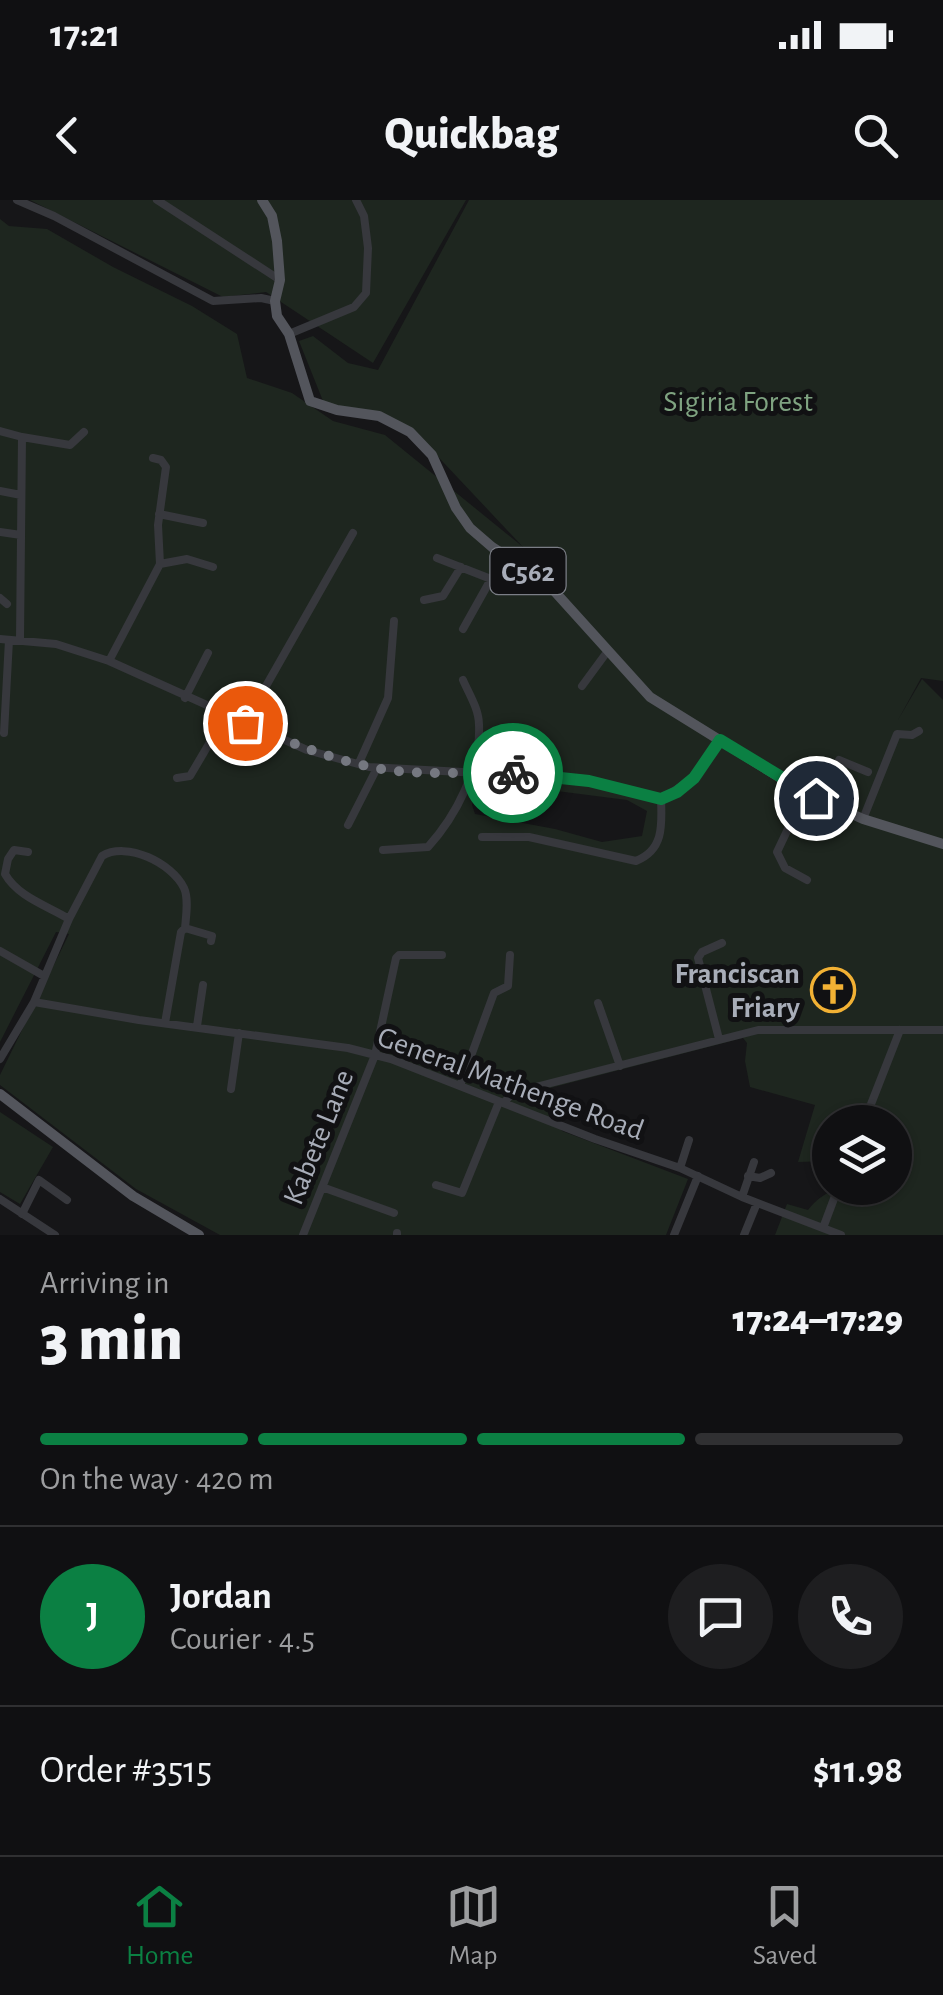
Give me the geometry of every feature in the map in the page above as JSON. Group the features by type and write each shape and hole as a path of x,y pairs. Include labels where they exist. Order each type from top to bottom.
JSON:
{"main road":[{"path":"262,200 272,216 280,280 275,301"},
{"name":"C562","path":"275,301 278,320 289,334 310,401 379,416 410,432 432,456 456,508 470,528 547,583 650,697 805,793 863,818 943,844"},
{"path":"0,1094 133,1196 199,1235"}],"street":[{"path":"16,200 54,216 213,301 275,301"},
{"path":"157,200 280,280"},
{"path":"289,334 354,307 366,292 368,248 364,216 356,200"},
{"path":"0,430 70,445 84,432"},
{"path":"20,639 22,437"},
{"path":"109,660 160,564 160,514 166,467 153,458"},
{"path":"0,492 21,494"},
{"path":"160,514 203,524"},
{"path":"0,532 21,534"},
{"path":"245,723 353,532"},
{"path":"437,558 491,579 536,590 547,583"},
{"path":"160,564 187,559 213,566"},
{"path":"424,600 443,596 461,567"},
{"path":"463,629 491,579"},
{"path":"359,763 388,698 394,620"},
{"path":"4,733 4,639 20,639 56,644 109,660 308,750 377,768 589,781 661,799 694,778 720,740"},
{"path":"582,686 607,652"},
{"path":"186,698 208,653"},
{"path":"383,850 428,847 473,772 480,726 463,680"},
{"path":"176,778 190,776 226,715"},
{"path":"863,818 897,734 912,735 919,731"},
{"path":"822,800 839,760 868,772"},
{"path":"348,825 377,768"},
{"path":"805,793 777,852 786,868 806,880"},
{"path":"482,837 530,836 582,851 641,860 654,848 662,832 661,799"},
{"path":"28,852 14,850 8,859 5,874 9,882 70,919"},
{"path":"0,1059 34,1002 102,856 122,850 155,862 181,883 187,893 185,928 179,940 165,1023"},
{"path":"185,928 212,936 211,941"},
{"path":"718,1039 698,958 722,943"},
{"path":"0,951 44,976"},
{"name":"Kabete Lane","path":"302,1235 375,1055 396,958 442,955"},
{"path":"460,1086 494,993 508,986 510,955"},
{"path":"197,1026 204,985"},
{"name":"General Mathenge Road","path":"34,1002 375,1055 680,1168 841,1235"},
{"path":"598,1003 620,1066"},
{"path":"436,1185 461,1194 502,1102 512,1093 758,1030 943,1030"},
{"path":"871,1105 900,1030"},
{"path":"231,1089 240,1032"},
{"path":"680,1168 690,1140"},
{"path":"742,1197 754,1162"},
{"path":"748,1176 760,1178 771,1172"},
{"path":"674,1235 698,1176"},
{"path":"22,1214 39,1180 67,1200"},
{"path":"322,1187 394,1213"},
{"path":"0,1199 55,1235"},
{"path":"744,1235 757,1203"},
{"path":"808,1235 828,1205"}],"green space":[{"path":"30,200 466,200 373,363 266,292 223,297"},
{"name":"Sigiria Forest","path":"469,200 943,200 943,681 921,678 898,720 922,679 943,700 943,1235 775,1235 787,1204 808,1210 812,1205 912,1205 912,1105 815,1105 750,1087 745,1061 747,1043 743,1038 550,1088 551,1116 562,1131 688,1179 666,1235 220,1235 136,1189 0,1085 0,1075 69,934 56,932 0,1042 0,219 9,226 47,229 237,334 247,378 292,393 333,421 385,435 523,547 411,428 323,401 299,341 313,336 348,363 378,370","holes":["479,781 627,800 647,811 642,836 602,842 475,814 472,805"]},
{"path":"0,1112 53,1147 20,1204 0,1192"},
{"path":"812,1115 812,1162 798,1162"}],"way so far":[{"path":"245,723 308,750 369,767 513,773"}],"place":[{"name":"Franciscan Friary","path":"833,990"}],"route":[{"path":"513,773 589,781 661,799 694,778 720,740 816,798"}]}
